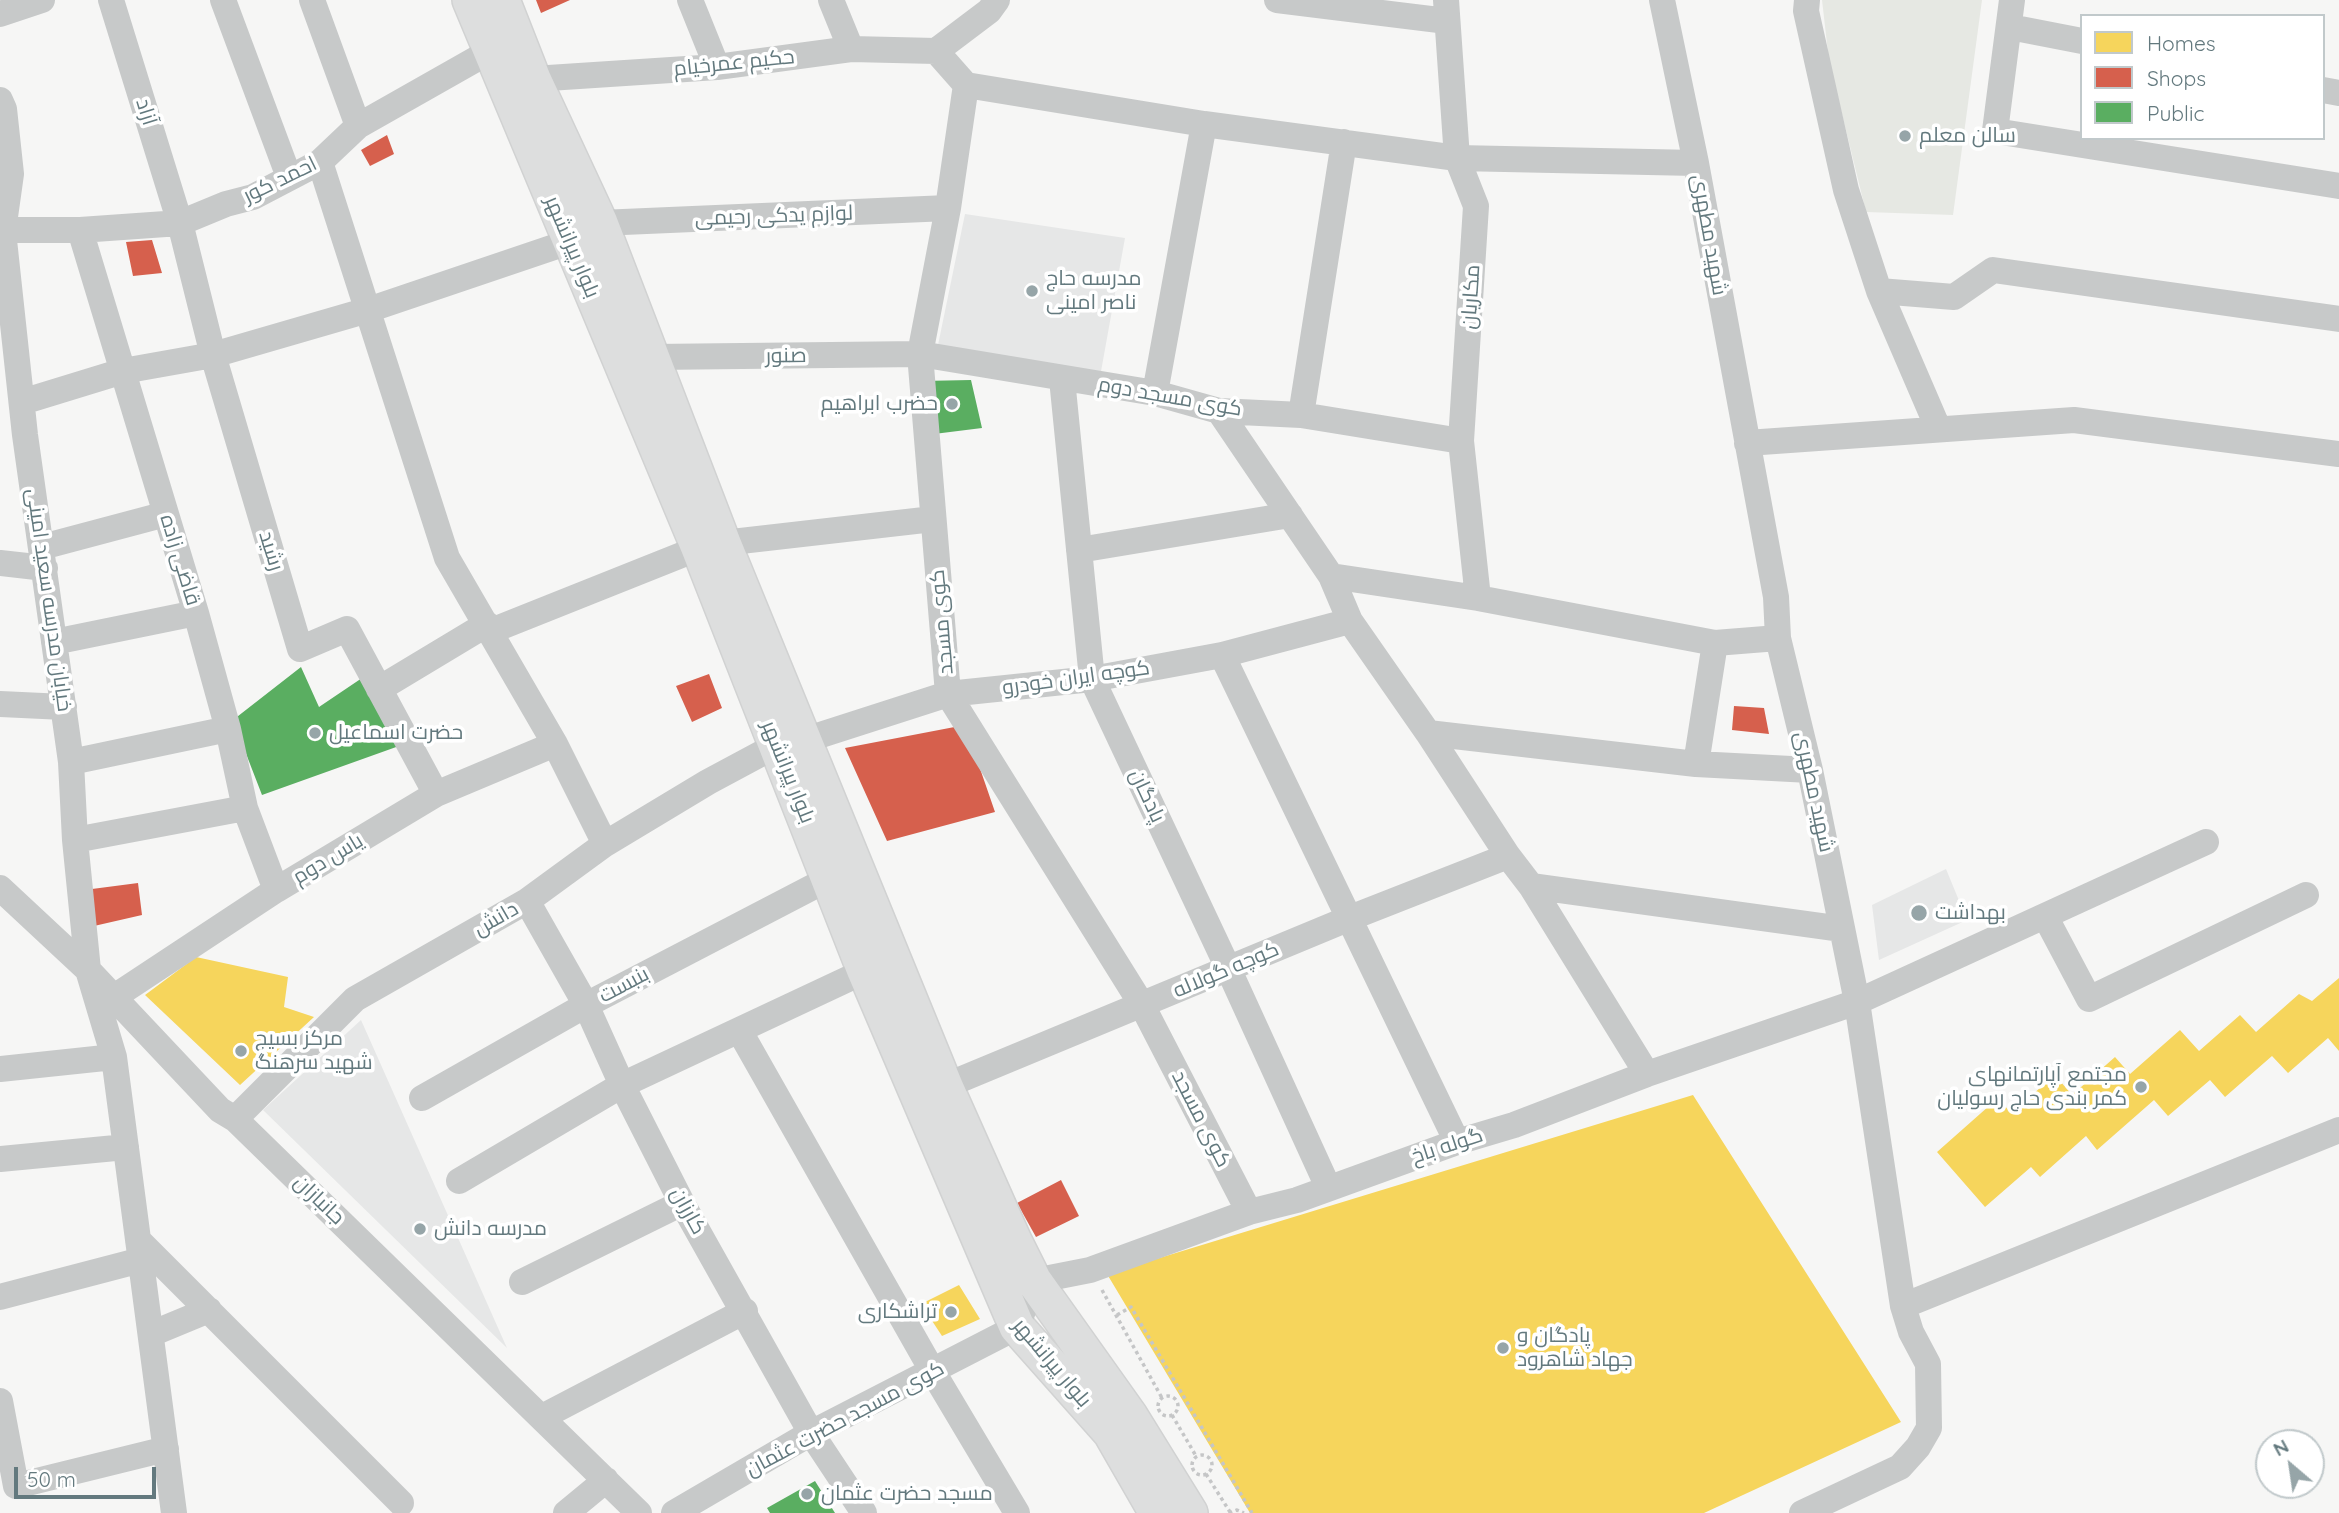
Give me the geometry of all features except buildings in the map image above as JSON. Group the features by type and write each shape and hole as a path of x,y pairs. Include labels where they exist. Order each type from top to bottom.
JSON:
{"main road":[{"name":"بلوار پیرانشهر","path":"470,0 533,79 600,223 653,357 711,545"},
{"name":"بلوار پیرانشهر","path":"502,0 503,44 569,242 711,545 791,743 944,1087 1034,1281 1130,1416 1190,1513"},
{"name":"بلوار پیرانشهر","path":"791,743 830,878 865,971 1017,1327 1111,1433 1157,1513"}],"street":[{"path":"0,14 42,0"},
{"name":"آزاد","path":"111,0 180,223"},
{"path":"223,0 289,177"},
{"path":"312,0 358,126"},
{"path":"690,0 716,67"},
{"path":"831,0 851,49"},
{"path":"1277,0 1447,10"},
{"name":"شهید مطهری","path":"1662,0 1696,163 1776,597 1778,638 1810,770 1857,1002 1903,1306 1928,1364 1929,1428 1919,1447 1900,1467 1802,1513"},
{"path":"1807,0 1806,11 1846,190 1879,291 1938,428"},
{"path":"2012,0 1995,131 2339,186"},
{"path":"989,4 936,51 966,85 1204,124 1457,158 1696,163"},
{"name":"مکاریان","path":"1447,10 1457,158 1476,206 1461,441 1478,598"},
{"path":"2010,27 2080,41"},
{"name":"احمد کور","path":"2,230 80,230 180,223 226,204 253,197 320,162 358,126 503,44"},
{"name":"حکیم عمرخیام","path":"533,79 716,67 851,49 936,51"},
{"name":"کوی مسجد","path":"966,85 948,208 920,354 948,694 1142,1005 1249,1212"},
{"name":"خیابان مدرسه سعید امینی","path":"0,100 4,109 11,174 2,230 22,402 13,433 43,557 71,762 75,840 88,970 114,1058 174,1513"},
{"path":"1155,393 1204,124"},
{"path":"1301,415 1344,142"},
{"path":"320,162 447,558 555,744 605,844"},
{"name":"لوازم یدکی رحیمی","path":"600,223 948,208"},
{"name":"رشید","path":"180,223 213,355 300,649 347,629 436,794"},
{"name":"قاضی زاده","path":"80,230 196,613 228,729 245,808 276,890"},
{"path":"22,402 123,371 213,355 368,310 569,242"},
{"path":"1879,291 1954,297 1993,270 2339,319"},
{"name":"کوی مسجد دوم","path":"920,354 1155,393 1219,411 1301,415 1461,441"},
{"name":"صنور","path":"653,357 920,354"},
{"name":"پادگان","path":"1062,379 1092,678 1328,1187"},
{"path":"1219,411 1331,576 1350,621 1531,886 1647,1074"},
{"path":"1747,443 2074,420 2339,454"},
{"path":"0,563 43,557 166,514"},
{"path":"1079,550 1290,515"},
{"path":"379,689 489,628 711,545 933,519"},
{"path":"1331,576 1478,598 1716,643 1778,638"},
{"path":"54,642 196,613"},
{"name":"کوچه ایران خودرو","path":"791,743 948,694 1092,678 1222,655 1350,621"},
{"path":"1696,764 1716,643"},
{"path":"1222,655 1457,1142"},
{"path":"0,705 64,707"},
{"path":"71,762 228,729"},
{"path":"1428,733 1696,764 1810,770"},
{"name":"دانش","path":"235,1119 355,999 527,901 605,844 708,782 791,743"},
{"name":"یاس دوم","path":"114,998 276,890 436,794 555,744"},
{"path":"75,840 245,808"},
{"name":"گوله باخ","path":"1034,1281 1090,1270 1249,1212 1297,1200 1457,1142 1514,1125 1647,1074 1857,1002 2206,842"},
{"name":"کوچه گولاله","path":"944,1087 1350,918 1508,856"},
{"name":"بنبست","path":"422,1098 586,1005 830,878"},
{"path":"1531,886 1842,929"},
{"name":"جانبازان","path":"0,888 88,970 220,1110 235,1119 639,1513"},
{"path":"2045,916 2089,999 2306,895"},
{"name":"کارزان","path":"527,901 586,1005 622,1085 682,1203 811,1433 864,1513"},
{"path":"459,1181 622,1085 865,971"},
{"path":"739,1030 933,1372 1017,1513"},
{"path":"0,1069 114,1058"},
{"path":"1903,1306 2339,1130"},
{"path":"0,1159 126,1147"},
{"path":"522,1282 682,1203"},
{"path":"0,1297 139,1250 209,1310 401,1503"},
{"path":"1017,1327 1034,1281"},
{"path":"150,1334 209,1310"},
{"path":"542,1417 744,1311"},
{"name":"کوی مسجد حضرت عثمان","path":"674,1513 811,1433 1017,1327"},
{"path":"0,1401 8,1488 166,1449"},
{"path":"566,1513 606,1480"}],"path":[{"path":"1090,1270 1162,1398"},
{"path":"1117,1315 1131,1307 1249,1512"},
{"path":"1169,1396 1177,1401 1178,1407 1172,1415 1160,1412 1158,1402 1162,1398 1169,1396"},
{"path":"1177,1401 1184,1398"},
{"path":"1172,1415 1196,1456"},
{"path":"1209,1457 1217,1453"},
{"path":"1203,1454 1209,1457 1212,1466 1206,1474 1200,1475 1192,1468 1196,1456 1203,1454"},
{"path":"1206,1474 1230,1513 1237,1510 1249,1512"}],"shaded area":[{"name":"سالن معلم","path":"1822,0 1982,0 1953,215 1866,212 1829,61"},
{"name":"مدرسه حاج ناصر امینی","path":"965,214 1125,238 1100,377 938,345"},
{"name":"بهداشت","path":"1946,869 1967,920 1879,960 1872,905"},
{"name":"مدرسه دانش","path":"361,1020 507,1348 263,1110"}],"place":[{"name":"سالن معلم","path":"1905,136"},
{"name":"مدرسه حاج ناصر امینی","path":"1032,291"},
{"name":"حضرب ابراهیم","path":"952,404"},
{"name":"حضرت اسماعیل","path":"315,733"},
{"name":"بهداشت","path":"1919,913"},
{"name":"مرکز بسیج شهید سرهنگ","path":"241,1051"},
{"name":"مجتمع آپارتمانهای کمر بندی حاج رسولیان","path":"2141,1087"},
{"name":"مدرسه دانش","path":"420,1229"},
{"name":"تراشکاری","path":"951,1312"},
{"name":"پادگان و جهاد شاهرود","path":"1503,1348"},
{"name":"مسجد حضرت عثمان","path":"807,1494"}]}
